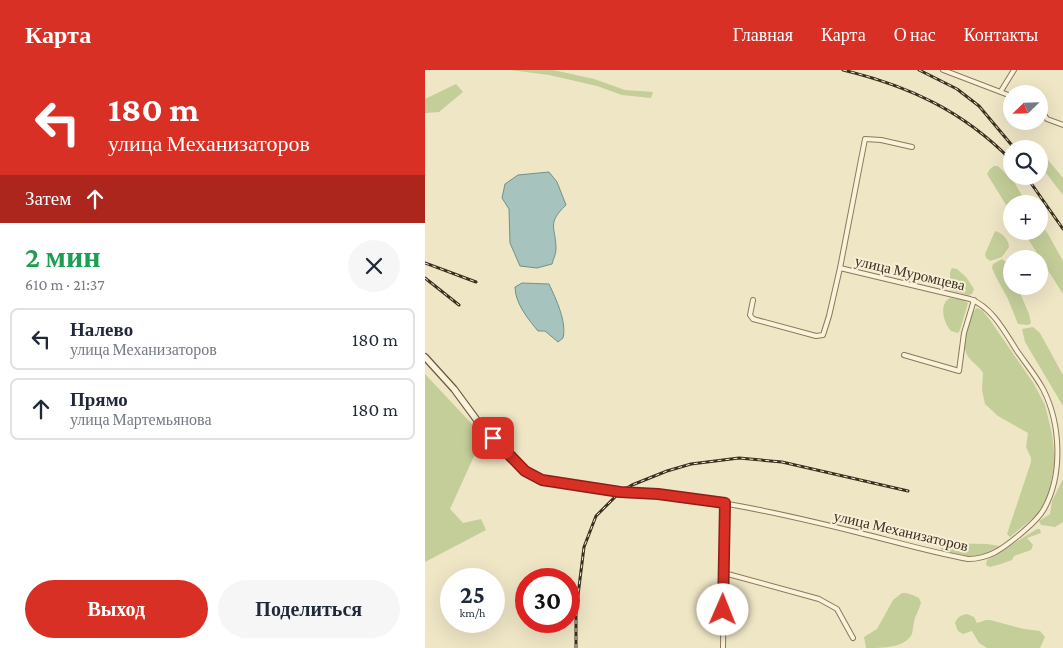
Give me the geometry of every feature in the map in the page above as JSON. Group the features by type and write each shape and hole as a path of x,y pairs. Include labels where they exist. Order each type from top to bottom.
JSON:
{"street":[{"path":"943,70 1001,91 1014,70"},
{"path":"1048,119 1063,125"},
{"name":"улица Муромцева","path":"753,300 750,314 753,319 820,336 827,324 840,268 865,139 913,147"},
{"name":"улица Муромцева","path":"840,268 974,300"},
{"path":"904,355 959,371 964,332 974,300"},
{"name":"улица Механизаторов","path":"620,492 658,494 725,503 968,559 991,556 1007,545 1041,515 1049,502 1058,473 1057,440 1051,411 1042,388 995,318 985,307 974,300"},
{"path":"425,356 454,389 479,423 529,474 548,481 620,492"},
{"path":"723,648 725,503"},
{"path":"724,573 819,599 837,609 853,638"}],"green space":[{"path":"510,70 553,70 594,79 625,90 653,92 651,98 622,95 597,86 549,75"},
{"path":"456,84 463,92 439,112 425,113 425,99"},
{"path":"1048,160 1063,178 1063,195 1048,176"},
{"path":"998,166 1003,171 1003,185 1016,185 1022,195 1003,195 1003,200 987,174 990,169"},
{"path":"995,231 1003,235 1003,240 1008,242 1009,247 1007,250 1003,250 1002,257 990,261 986,258 985,254"},
{"path":"1048,234 1063,261 1063,294 1048,270 1048,250 1035,250 1029,240 1048,240"},
{"path":"1003,260 1003,290 992,268 993,264"},
{"path":"952,268 957,269 966,277 974,289 972,294 968,295 950,290 950,272"},
{"path":"1006,295 1021,295 1031,323 1028,325 1018,324"},
{"path":"950,298 963,300 968,303 958,333 951,331 944,319 944,305"},
{"path":"977,308 982,310 990,320 1034,384 1045,405 1052,434 1055,460 1049,494 1038,514 1010,537 1007,534 1031,462 1026,447 1028,433 998,416 985,404 982,390 983,373 967,355 964,344 967,323"},
{"path":"1033,327 1040,333 1063,375 1063,406 1025,342 1022,329"},
{"path":"425,374 485,438 475,454 450,509 463,523 481,519 486,530 425,562"},
{"path":"1063,479 1063,522 1055,527 1041,525 1039,521 1050,514 1052,501"},
{"path":"1037,529 1040,529 1041,533 1027,538 1033,545 1031,550 1014,556 1012,560 1001,564 990,567 986,565 987,560"},
{"path":"943,543 1000,546 988,555 972,557 942,550 940,547"},
{"path":"902,593 911,594 919,598 921,603 909,639 899,645 866,648 864,637 877,629 893,600"},
{"path":"967,614 974,617 977,623 990,620 1040,631 1045,637 1040,648 987,648 979,643 972,631 963,634 958,631 956,621 961,616"}],"water":[{"path":"549,172 557,182 566,205 554,221 555,255 552,264 537,268 520,266 510,243 509,209 502,198 505,184 518,175"},
{"path":"522,283 549,284 560,311 563,325 563,338 558,342 545,331 538,331 523,310 517,299 515,287"}],"railway":[{"path":"843,70 890,84 934,103 974,128 1003,152"},
{"path":"919,70 957,89 979,106 1007,140"},
{"path":"1032,185 1063,229"},
{"path":"425,263 476,282"},
{"path":"425,278 459,305"},
{"path":"576,648 576,611 584,547 596,516 620,492 632,485 691,464 739,458 782,462 908,491"}],"route":[{"path":"493,438 525,471 533,477 542,480 620,492 658,494 725,503 723,610"}]}
